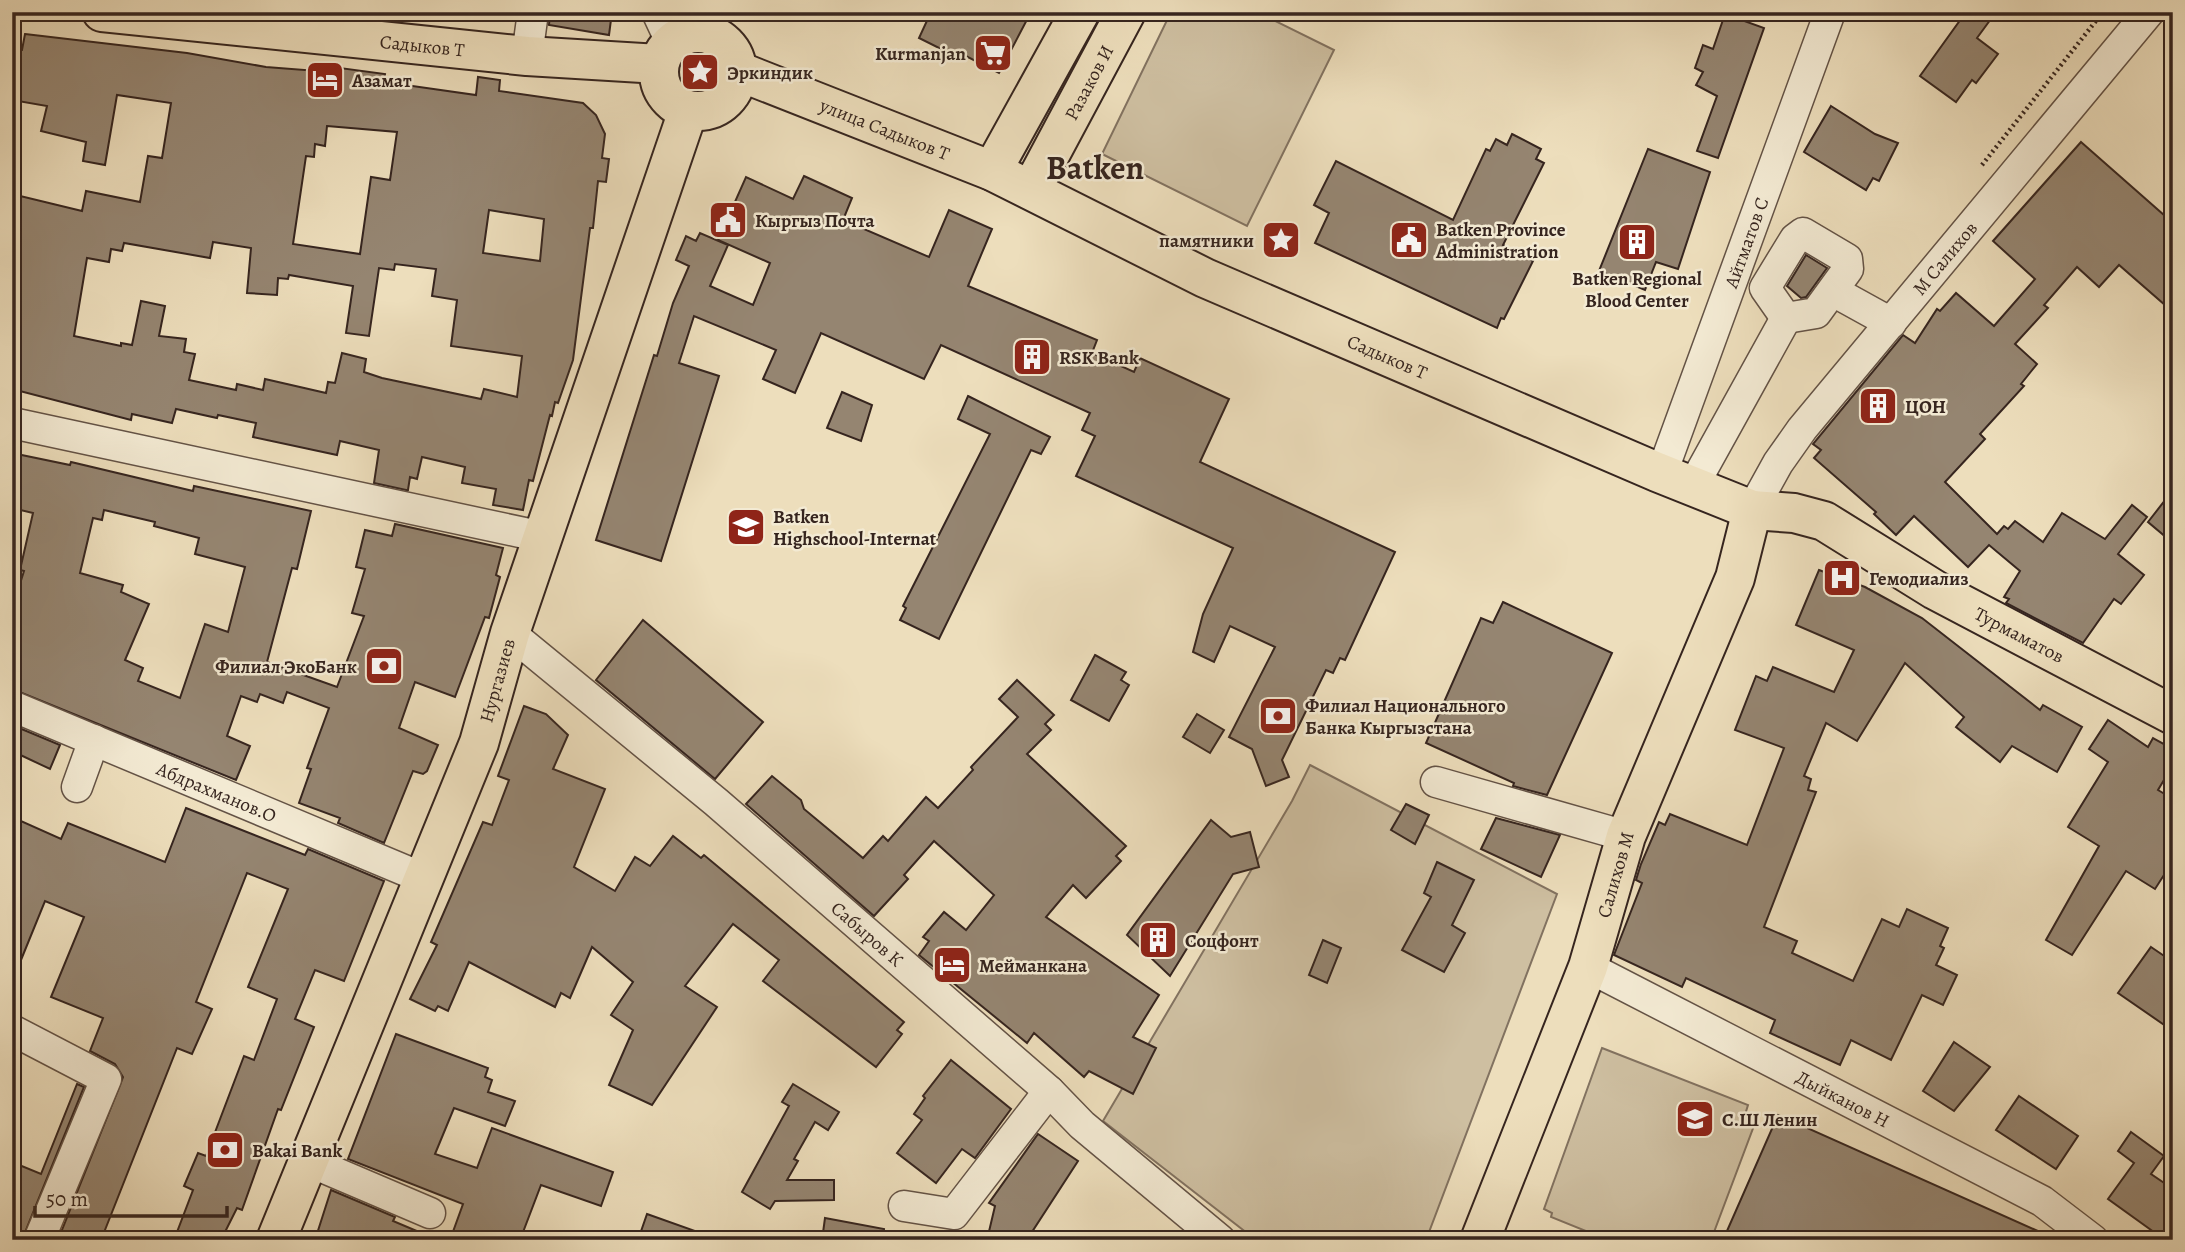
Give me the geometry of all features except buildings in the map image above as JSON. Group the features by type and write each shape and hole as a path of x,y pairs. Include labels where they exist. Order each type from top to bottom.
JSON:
{"main road":[{"name":"Садыков Т","path":"102,12 175,15 527,56 662,40"},
{"name":"Разаков И","path":"992,171 1080,12"},
{"name":"Разаков И","path":"1031,190 1126,12"},
{"path":"708,33 729,47 738,71 736,84 721,104 710,110 688,111 667,96 658,76 662,40 708,33"},
{"name":"улица Садыков Т","path":"738,71 992,171 1031,190"},
{"name":"Нургазиев","path":"276,1240 479,743 510,633 688,111"},
{"name":"Садыков Т","path":"1031,190 1205,278 1657,472 1752,510"},
{"name":"Турмаматов","path":"1752,510 1794,513 1824,522 1934,590 2173,715"},
{"name":"Салихов М","path":"1480,1240 1588,967 1626,836 1735,578 1752,510"}],"street":[{"path":"527,56 533,12"},
{"name":"Айтматов С","path":"1657,472 1667,459 1830,12"},
{"name":"М Салихов","path":"1752,510 1778,463 1802,429 2149,12"},
{"path":"1803,233 1847,259 1848,269 1816,313 1786,318 1765,288 1795,239 1803,233"},
{"path":"1751,234 1783,258"},
{"path":"1833,291 1891,323"},
{"path":"1693,486 1786,318"},
{"path":"12,423 543,537"},
{"name":"Сабыров К","path":"510,633 716,802 1049,1091 1082,1125 1220,1240"},
{"name":"Абдрахманов.О","path":"12,706 423,878"},
{"path":"77,787 94,740"},
{"path":"1436,782 1626,836"},
{"name":"Дыйканов Н","path":"1588,967 2042,1201 2093,1240"},
{"path":"12,1030 106,1079 38,1240"},
{"path":"904,1206 954,1214 1049,1091"},
{"path":"308,1161 430,1213"}],"path":[{"path":"1977,172 2103,12"}],"shaded area":[{"path":"1171,12 1257,12 1334,50 1247,226 1102,154"},
{"path":"1310,765 1557,894 1426,1240 1256,1240 1103,1121 1292,801"},
{"path":"1602,1048 1748,1105 1744,1118 1755,1123 1711,1240 1608,1240 1551,1217 1552,1213 1544,1209"}],"place":[{"name":"Kurmanjan","path":"993,53"},
{"name":"Эркиндик","path":"700,72"},
{"name":"Азамат","path":"325,80"},
{"name":"Кыргыз Почта","path":"728,220"},
{"name":"памятники","path":"1281,240"},
{"name":"Batken Province Administration","path":"1409,240"},
{"name":"Batken Regional Blood Center","path":"1637,242"},
{"name":"RSK Bank","path":"1032,357"},
{"name":"ЦОН","path":"1878,406"},
{"name":"Batken Highschool-Internat","path":"746,527"},
{"name":"Гемодиализ","path":"1842,578"},
{"name":"Филиал ЭкоБанк","path":"384,666"},
{"name":"Филиал Национального Банка Кыргызстана","path":"1278,716"},
{"name":"Соцфонт","path":"1158,940"},
{"name":"Мейманкана","path":"952,965"},
{"name":"С.Ш Ленин","path":"1695,1119"},
{"name":"Bakai Bank","path":"225,1150"}],"district":[{"name":"Batken","path":"1095,167"}]}
